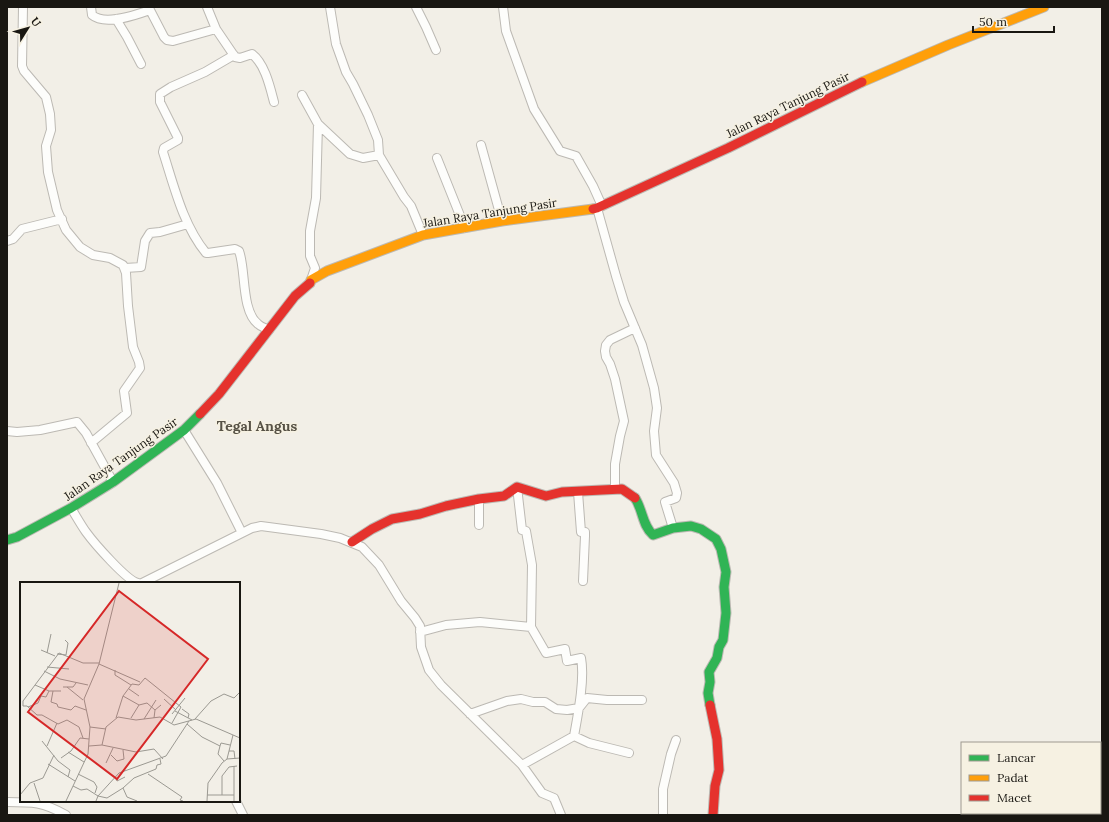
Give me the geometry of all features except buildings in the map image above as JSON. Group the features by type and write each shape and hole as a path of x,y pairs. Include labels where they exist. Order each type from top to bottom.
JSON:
{"street":[{"path":"23,7 22,66 24,71 46,97 50,114 51,130 46,146 48,172 57,210 66,230 80,247 93,255 110,258 123,265 125,268 133,347 140,368 124,391 127,413 91,443"},
{"path":"91,7 92,15 98,19 124,18 150,8 164,37 167,40 173,41 216,29"},
{"path":"207,7 216,29 234,55 237,58 252,54 256,58 267,78 274,102"},
{"path":"330,7 336,44 346,72 368,115 378,140 379,155 411,206 423,235"},
{"path":"416,7 436,50"},
{"path":"503,7 506,31 534,109 560,151 576,156 593,186 600,207 616,276 624,302 642,345 654,388 657,408 654,432 656,455 674,483 677,493 676,498 665,502 673,528"},
{"name":"Jalan Raya Tanjung Pasir","path":"7,540 38,526 71,508 113,482 184,430 219,394 295,296 310,283 311,280 327,271 423,235 502,221 600,207 728,148 846,89 948,45 1044,7"},
{"path":"116,19 141,64"},
{"path":"234,55 205,72 171,86 161,92 159,96 160,102 178,135 178,140 164,148 163,152 188,224 206,253 235,249 239,251 241,256 242,276 251,313 257,324 269,330"},
{"path":"302,95 318,124 350,154 363,158 379,155"},
{"path":"311,280 315,268 310,256 310,231 316,198 318,124"},
{"path":"481,145 502,221"},
{"path":"437,158 465,228"},
{"path":"7,241 13,238 22,229 62,219"},
{"path":"125,268 141,268 145,242 150,232 160,232 188,224"},
{"path":"615,488 615,464 624,421 615,379 605,351 606,345 610,340 635,328"},
{"path":"7,431 17,432 40,430 77,422 86,433 113,482"},
{"path":"184,430 217,483 242,533"},
{"path":"517,487 546,496 562,492 578,492 615,488 622,489 630,493 637,501 648,532 653,535 673,528 691,526 701,529 716,539 721,549 726,572 724,587 726,613 723,640 719,647 717,658 709,672 710,682 708,693 717,739 719,770 715,786 712,815"},
{"path":"352,542 392,519 420,514 479,499 504,496 517,487"},
{"path":"517,487 522,530 526,531 532,565 532,626 546,653 565,649 566,661 581,658 582,665 579,708 574,736"},
{"path":"578,492 580,529 581,532 585,532 583,581"},
{"path":"479,499 479,525"},
{"path":"71,508 86,532 126,576 135,582"},
{"path":"144,582 252,528 261,526 321,534 352,542 362,547 379,565 401,601 420,626 421,647 428,670 441,685 522,765 542,793 554,798 562,815"},
{"path":"420,632 446,625 480,622 532,626"},
{"path":"470,714 507,701 520,699 533,702 545,702 556,709 567,710 579,708 587,698 607,700 642,700"},
{"path":"574,736 589,743 629,753"},
{"path":"522,765 574,736"},
{"path":"663,815 663,789 671,754 676,740"},
{"path":"7,802 33,802 46,805 66,815"},
{"path":"236,802 243,815"}],"traffic: fast":[{"path":"7,540 17,537 71,508 113,482 184,430 200,414"},
{"path":"635,498 647,527 653,535 673,528 691,526 701,529 716,539 721,549 726,572 724,587 726,613 723,640 719,647 717,658 709,672 710,682 708,693 710,705"}],"traffic: slow":[{"path":"862,82 948,45 1044,7"},
{"path":"310,283 311,280 327,271 423,235 502,221 593,209"}],"traffic: jam":[{"path":"593,209 728,148 862,82"},
{"path":"200,414 219,394 295,296 310,283"},
{"path":"352,542 372,529 392,519 420,514 446,506 479,499 504,496 517,487 546,496 562,492 622,489 635,498"},
{"path":"710,705 717,739 719,770 715,786 713,815"}],"district":[{"name":"Tegal Angus","path":"257,426"}]}
